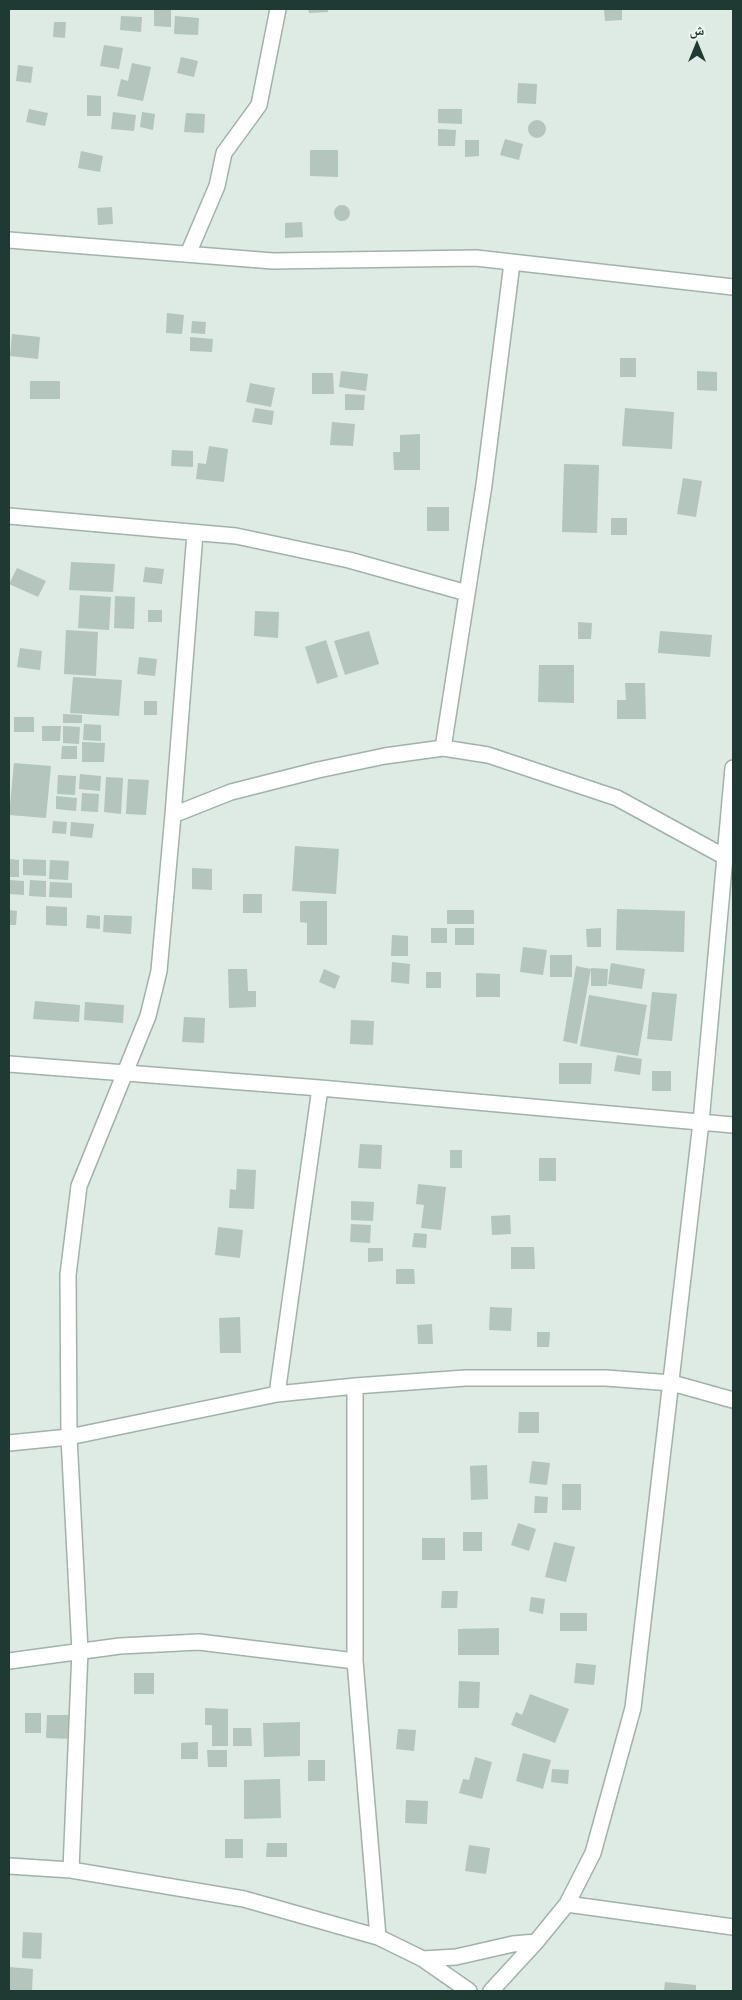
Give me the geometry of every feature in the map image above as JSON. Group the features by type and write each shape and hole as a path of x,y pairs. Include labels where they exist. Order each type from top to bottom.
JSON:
{"street":[{"path":"188,254 217,186 224,153 259,105 278,9"},
{"path":"9,240 273,261 476,258 733,287"},
{"path":"443,748 484,485 512,262"},
{"path":"9,516 236,536 350,560 467,593"},
{"path":"71,1870 80,1651 69,1437 68,1275 79,1186 148,1016 158,971 173,814 195,533"},
{"path":"173,814 231,792 318,770 385,756 443,748 488,755 617,798 725,857"},
{"path":"491,1991 536,1942 566,1904 593,1853 633,1708 701,1122 733,768"},
{"path":"9,1064 320,1088 733,1125"},
{"path":"277,1394 320,1088"},
{"path":"9,1443 69,1437 277,1394 464,1378 606,1378 672,1384 733,1400"},
{"path":"355,1386 356,1661 378,1937"},
{"path":"9,1660 120,1646 199,1642 356,1661"},
{"path":"9,1866 71,1870 244,1899 378,1937 423,1959 469,1991"},
{"path":"566,1904 733,1927"},
{"path":"423,1959 456,1956 513,1944 536,1942"}],"building":[{"path":"154,9 171,9 171,27 154,26"},
{"path":"308,9 328,9 328,12 309,13"},
{"path":"604,9 622,9 622,20 605,21"},
{"path":"121,16 142,17 141,32 120,30"},
{"path":"175,16 199,18 198,35 174,34"},
{"path":"54,22 66,22 65,38 53,37"},
{"path":"104,45 123,48 119,69 100,66"},
{"path":"181,57 198,61 194,77 177,73"},
{"path":"132,63 151,67 143,101 117,96 121,79 128,81"},
{"path":"18,65 33,67 31,83 16,81"},
{"path":"518,83 537,84 536,104 517,103"},
{"path":"87,95 101,96 101,116 87,116"},
{"path":"29,109 48,113 45,126 26,122"},
{"path":"438,109 462,109 462,124 438,123"},
{"path":"113,112 136,115 134,131 111,129"},
{"path":"142,112 155,114 153,130 140,127"},
{"path":"186,113 205,114 204,133 184,132"},
{"path":"533,120 541,120 546,125 544,136 533,138 528,133 528,125"},
{"path":"438,129 456,130 455,146 438,146"},
{"path":"505,139 523,144 519,160 500,155"},
{"path":"465,140 479,140 479,156 465,157"},
{"path":"310,150 338,150 338,177 310,176"},
{"path":"81,151 103,156 100,172 78,168"},
{"path":"339,205 345,205 350,210 348,219 339,221 334,216 334,210"},
{"path":"112,207 113,224 98,225 97,208"},
{"path":"302,222 303,237 285,238 285,223"},
{"path":"167,313 184,315 182,334 166,333"},
{"path":"192,321 206,322 205,334 191,333"},
{"path":"12,334 40,337 38,359 10,356"},
{"path":"190,337 213,339 212,352 190,351"},
{"path":"620,358 636,358 636,377 620,377"},
{"path":"341,371 368,374 366,391 339,387"},
{"path":"697,371 717,372 717,391 697,390"},
{"path":"312,373 333,373 334,394 312,394"},
{"path":"30,381 60,381 60,399 30,399"},
{"path":"250,383 275,388 271,407 246,402"},
{"path":"345,394 365,395 364,410 345,410"},
{"path":"255,408 274,411 272,425 252,422"},
{"path":"625,408 674,412 672,449 622,446"},
{"path":"332,422 355,424 353,446 330,445"},
{"path":"420,434 420,470 394,470 393,452 400,452 400,435"},
{"path":"209,446 228,449 224,482 196,479 198,463 206,464"},
{"path":"172,450 193,451 193,467 171,466"},
{"path":"564,464 599,465 597,533 562,532"},
{"path":"683,478 702,481 696,517 677,514"},
{"path":"427,507 449,507 449,531 427,531"},
{"path":"611,518 627,518 627,535 611,535"},
{"path":"71,562 115,564 113,592 69,590"},
{"path":"145,567 164,569 162,584 143,582"},
{"path":"17,568 46,581 38,597 9,584"},
{"path":"80,595 111,597 109,630 78,628"},
{"path":"115,596 135,597 134,629 114,628"},
{"path":"148,610 162,610 162,622 148,622"},
{"path":"255,611 279,612 278,638 254,636"},
{"path":"578,622 592,623 591,639 578,639"},
{"path":"66,630 98,632 96,676 64,674"},
{"path":"369,631 379,664 345,675 334,641"},
{"path":"660,631 712,635 710,657 658,653"},
{"path":"326,640 338,677 317,684 305,647"},
{"path":"20,648 42,651 40,670 17,667"},
{"path":"139,657 157,659 155,676 137,674"},
{"path":"539,665 574,665 574,703 538,702"},
{"path":"73,677 122,680 119,716 70,713"},
{"path":"625,683 645,683 646,719 617,719 617,700 626,700"},
{"path":"144,701 157,701 157,715 144,715"},
{"path":"63,714 82,715 82,723 63,723"},
{"path":"14,717 34,717 34,732 14,732"},
{"path":"84,724 101,725 101,741 83,740"},
{"path":"42,726 61,726 60,741 42,741"},
{"path":"63,726 80,727 79,744 63,743"},
{"path":"82,742 105,743 104,762 82,762"},
{"path":"62,746 77,746 77,759 61,759"},
{"path":"14,763 51,766 46,818 9,815"},
{"path":"80,774 101,776 100,791 79,789"},
{"path":"58,775 76,776 75,795 57,794"},
{"path":"106,777 123,778 121,814 104,812"},
{"path":"128,779 149,780 146,815 126,814"},
{"path":"82,793 99,794 98,812 81,811"},
{"path":"56,796 77,798 76,811 56,809"},
{"path":"53,821 67,822 66,834 52,833"},
{"path":"71,822 94,824 92,838 70,836"},
{"path":"295,846 339,849 336,894 292,891"},
{"path":"9,859 19,860 19,877 9,877"},
{"path":"23,859 46,860 46,876 23,875"},
{"path":"50,860 69,861 68,880 49,879"},
{"path":"192,868 212,869 212,890 192,889"},
{"path":"9,880 24,881 24,895 9,894"},
{"path":"30,880 46,881 46,897 29,896"},
{"path":"50,882 72,883 72,898 49,897"},
{"path":"243,894 262,894 262,913 243,913"},
{"path":"300,901 327,901 327,945 307,945 307,923 300,922"},
{"path":"46,906 67,907 67,926 46,925"},
{"path":"617,909 685,911 684,952 616,950"},
{"path":"9,910 17,911 16,925 9,925"},
{"path":"447,910 474,910 474,924 447,924"},
{"path":"87,915 100,916 100,929 86,928"},
{"path":"104,915 132,916 131,934 103,932"},
{"path":"431,928 447,928 447,943 431,943"},
{"path":"455,928 474,928 474,945 455,945"},
{"path":"601,928 601,947 587,947 586,929"},
{"path":"392,935 408,936 408,956 391,956"},
{"path":"523,947 547,950 543,975 520,972"},
{"path":"550,955 572,955 572,977 550,977"},
{"path":"392,962 410,964 409,984 391,982"},
{"path":"611,963 645,969 642,989 608,984"},
{"path":"576,966 591,969 577,1044 563,1041"},
{"path":"591,968 608,969 607,986 591,986"},
{"path":"228,969 247,969 248,991 256,991 256,1007 229,1008"},
{"path":"324,969 340,976 335,989 319,982"},
{"path":"426,972 441,972 441,988 426,988"},
{"path":"476,973 500,974 500,997 476,997"},
{"path":"652,992 677,994 672,1041 647,1039"},
{"path":"589,995 647,1005 638,1056 580,1046"},
{"path":"35,1001 80,1005 79,1022 33,1019"},
{"path":"85,1002 124,1005 123,1023 84,1020"},
{"path":"184,1017 205,1018 204,1043 182,1042"},
{"path":"351,1020 374,1021 373,1045 350,1044"},
{"path":"617,1055 642,1059 640,1075 614,1071"},
{"path":"559,1063 592,1063 591,1084 559,1084"},
{"path":"652,1071 671,1071 671,1091 652,1091"},
{"path":"360,1144 382,1145 381,1169 358,1168"},
{"path":"450,1150 462,1150 462,1168 450,1168"},
{"path":"539,1158 556,1158 556,1181 539,1181"},
{"path":"237,1169 256,1170 254,1209 229,1208 230,1189 236,1190"},
{"path":"418,1184 446,1187 441,1230 421,1228 424,1205 416,1204"},
{"path":"351,1201 374,1202 373,1221 351,1220"},
{"path":"510,1215 511,1234 492,1235 491,1216"},
{"path":"351,1224 371,1225 370,1243 350,1242"},
{"path":"218,1227 243,1230 240,1258 215,1255"},
{"path":"414,1233 427,1234 426,1248 412,1247"},
{"path":"511,1247 534,1247 535,1269 511,1269"},
{"path":"368,1248 383,1248 383,1261 368,1262"},
{"path":"396,1269 414,1269 415,1284 396,1284"},
{"path":"490,1307 512,1308 511,1331 489,1330"},
{"path":"240,1317 241,1353 220,1353 219,1318"},
{"path":"432,1324 433,1344 418,1344 417,1325"},
{"path":"537,1332 550,1332 549,1347 537,1347"},
{"path":"519,1412 539,1412 539,1433 518,1433"},
{"path":"532,1461 550,1463 547,1485 529,1483"},
{"path":"487,1465 488,1499 471,1500 470,1466"},
{"path":"562,1484 581,1484 581,1510 562,1510"},
{"path":"535,1496 548,1497 547,1513 534,1513"},
{"path":"518,1523 536,1529 529,1551 511,1545"},
{"path":"463,1532 482,1532 482,1551 463,1551"},
{"path":"422,1538 445,1538 445,1560 422,1560"},
{"path":"554,1542 575,1547 566,1582 545,1577"},
{"path":"442,1591 458,1591 457,1608 441,1608"},
{"path":"531,1597 545,1599 543,1614 529,1611"},
{"path":"560,1613 587,1613 587,1631 560,1631"},
{"path":"499,1628 499,1655 458,1655 458,1629"},
{"path":"576,1663 596,1665 594,1685 574,1683"},
{"path":"134,1673 154,1673 154,1694 134,1694"},
{"path":"459,1681 480,1682 479,1708 458,1708"},
{"path":"530,1694 569,1709 555,1743 511,1725 516,1712 522,1715"},
{"path":"205,1708 228,1709 228,1746 212,1746 212,1725 205,1725"},
{"path":"25,1713 41,1713 41,1733 25,1733"},
{"path":"47,1715 72,1715 71,1739 46,1738"},
{"path":"300,1722 300,1756 264,1757 263,1723"},
{"path":"233,1728 251,1728 252,1746 233,1746"},
{"path":"398,1729 416,1730 414,1751 396,1749"},
{"path":"198,1742 198,1759 181,1759 181,1743"},
{"path":"207,1750 227,1750 227,1767 208,1767"},
{"path":"523,1753 551,1760 543,1789 516,1781"},
{"path":"475,1757 492,1762 482,1799 459,1793 463,1779 469,1780"},
{"path":"308,1760 325,1760 325,1781 308,1781"},
{"path":"552,1769 569,1770 568,1784 551,1782"},
{"path":"280,1779 281,1818 244,1819 244,1780"},
{"path":"406,1800 428,1801 427,1824 405,1823"},
{"path":"225,1839 243,1839 243,1858 225,1858"},
{"path":"267,1843 287,1843 287,1857 266,1857"},
{"path":"469,1845 490,1848 486,1874 465,1871"},
{"path":"23,1932 42,1933 41,1959 22,1958"},
{"path":"9,1967 33,1969 32,1991 10,1991"},
{"path":"665,1982 696,1985 696,1991 664,1991"}]}
